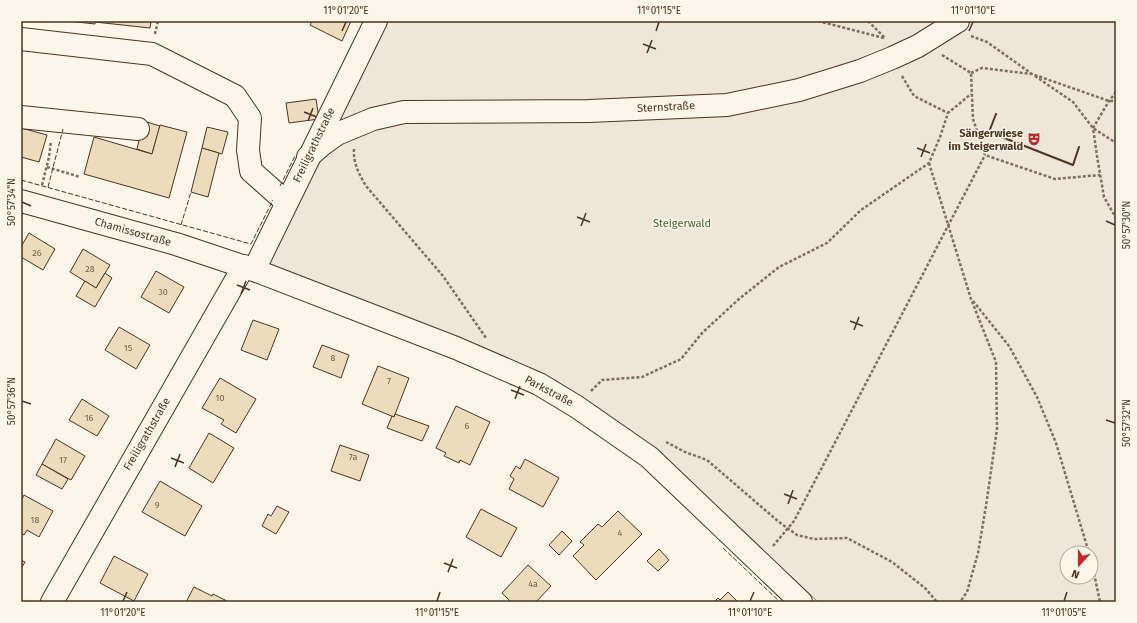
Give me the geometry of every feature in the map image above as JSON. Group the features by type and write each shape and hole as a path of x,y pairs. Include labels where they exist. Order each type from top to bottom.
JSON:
{"street":[{"name":"Freiligrathstraße","path":"53,602 249,268 286,202 376,21"},
{"name":"Sternstraße","path":"308,157 337,134 373,120 404,112 589,111 726,105 799,90 860,71 888,48 918,46 962,28"},
{"path":"21,38 152,54 235,96 250,118 248,150 251,171 286,202"},
{"path":"21,117 138,129"},
{"name":"Chamissostraße","path":"21,201 176,244 249,268"},
{"name":"Parkstraße","path":"249,268 456,348 538,384 577,406 649,457 801,602"}],"path":[{"path":"818,21 888,48 918,46 943,56 971,73"},
{"path":"868,21 888,48 914,96 948,113"},
{"path":"962,28 973,37 987,42 1073,102 1093,128 1116,143"},
{"path":"971,73 982,68 1032,74 1109,101 1116,102"},
{"path":"759,562 798,514 985,155 973,119 971,73"},
{"path":"1116,92 1093,128 1104,197 1116,218"},
{"path":"577,406 602,380 642,377 681,359 702,333 739,299 779,267 827,244 861,210 929,163 948,113 971,94"},
{"path":"43,182 47,167 53,120"},
{"path":"359,125 355,140 354,156 357,171 366,186 443,276 486,338"},
{"path":"985,155 1055,178 1100,176"},
{"path":"929,163 971,299 996,362 997,428 986,506 978,553 967,592 960,602"},
{"path":"47,167 80,177"},
{"path":"971,299 1009,346 1036,397 1056,443 1087,545"},
{"path":"649,457 663,440 685,452 707,460 797,535 814,539 847,538 892,562 925,588 937,602"},
{"path":"1096,585 1100,602"}],"green space":[{"name":"Steigerwald","path":"382,21 1116,21 1116,602 818,602 698,490 588,402 555,380 516,362 263,264"}],"building":[{"path":"68,21 151,21 150,28 95,22 95,24"},
{"path":"312,21 351,21 342,41 310,25"},
{"path":"316,99 319,119 289,123 286,103"},
{"path":"140,120 160,126 152,154 137,149 141,132"},
{"path":"160,125 187,132 169,198 84,174 94,137 152,154"},
{"path":"207,127 228,132 222,154 202,148"},
{"path":"21,128 47,135 39,162 21,157"},
{"path":"202,148 219,153 208,197 191,192"},
{"path":"29,233 55,249 43,270 21,257 21,247"},
{"path":"83,249 110,265 96,288 70,272"},
{"path":"156,271 184,287 169,313 141,297"},
{"path":"105,273 112,278 95,307 76,296 85,281 96,288"},
{"path":"253,320 279,329 267,360 241,350"},
{"path":"119,327 150,345 136,369 105,350"},
{"path":"322,345 349,355 341,378 313,367"},
{"path":"378,366 409,378 394,417 362,404"},
{"path":"220,378 256,399 236,433 221,424 224,420 202,408"},
{"path":"82,399 109,416 97,436 69,420"},
{"path":"456,406 490,422 470,465 460,460 459,463 444,456 446,453 436,448"},
{"path":"395,414 429,426 422,441 387,428 392,416 394,417"},
{"path":"209,433 234,448 213,483 189,468"},
{"path":"56,439 85,456 71,480 42,464"},
{"path":"340,445 369,455 360,481 331,471"},
{"path":"525,459 559,478 543,507 509,489 514,479 510,476 516,466 520,469"},
{"path":"42,464 68,479 62,489 36,475"},
{"path":"160,481 202,506 185,536 142,512"},
{"path":"24,495 53,511 39,537 27,530 24,535 21,533 21,501"},
{"path":"277,506 289,512 276,534 262,526 268,514 271,516"},
{"path":"481,509 517,528 501,557 466,537"},
{"path":"618,511 642,534 596,580 573,556 584,545 580,542 598,524 602,527"},
{"path":"562,531 572,541 559,555 549,545"},
{"path":"659,549 669,560 658,571 647,561"},
{"path":"114,556 148,574 134,601 100,583"},
{"path":"21,560 25,562 21,569"},
{"path":"528,565 551,586 536,602 511,602 502,593"},
{"path":"194,587 212,596 213,594 227,601 186,602"},
{"path":"728,592 738,602 714,602 718,598 720,600"}],"fence":[{"path":"48,187 63,129"},
{"path":"280,186 295,156"},
{"path":"21,180 251,244 273,200"},
{"path":"181,225 191,192"},
{"path":"723,548 780,602"}],"wall":[{"path":"996,114 989,132 1073,165 1079,147"}],"place":[{"name":"Sängerwiese im Steigerwald","path":"1034,139"}]}
